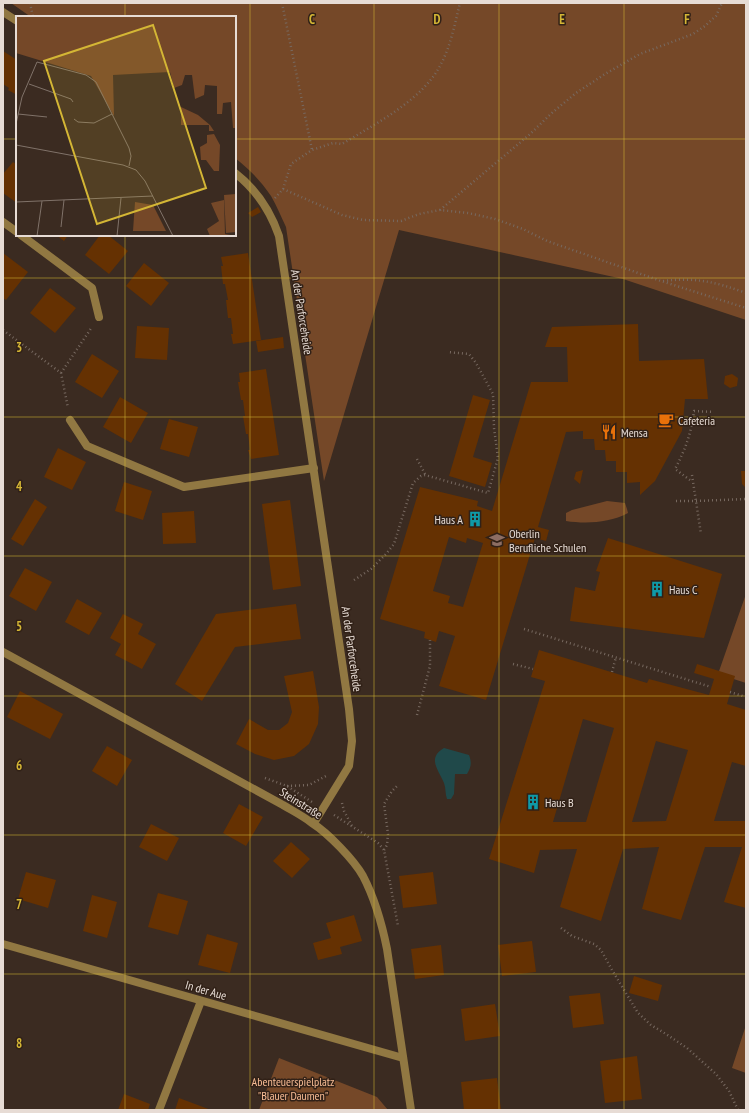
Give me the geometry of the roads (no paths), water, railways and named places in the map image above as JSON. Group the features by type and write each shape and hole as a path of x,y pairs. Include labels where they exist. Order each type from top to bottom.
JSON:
{"street":[{"path":"3,12 16,20"},
{"name":"An der Parforceheide","path":"236,174 252,188 266,206 273,220 278,236 347,696 352,741 349,766 314,823"},
{"path":"3,222 16,231"},
{"path":"22,236 92,288 99,317"},
{"path":"70,420 88,446 184,487 314,468"},
{"name":"Steinstraße","path":"3,652 284,805 314,823 350,858 363,875 382,924 411,1110"},
{"name":"In der Aue","path":"3,944 403,1058"},
{"path":"159,1110 201,1001"}],"water":[{"path":"444,748 469,755 471,760 467,774 455,774 454,794 451,799 447,799 444,783 435,764 436,756"}],"place":[{"name":"Cafeteria","path":"666,420"},
{"name":"Mensa","path":"609,432"},
{"name":"Haus A","path":"475,519"},
{"name":"Oberlin Berufliche Schulen","path":"497,540"},
{"name":"Haus C","path":"657,589"},
{"name":"Haus B","path":"533,802"}],"park label":[{"name":"Abenteuerspielplatz \"Blauer Daumen\"","path":"293,1088"}]}
